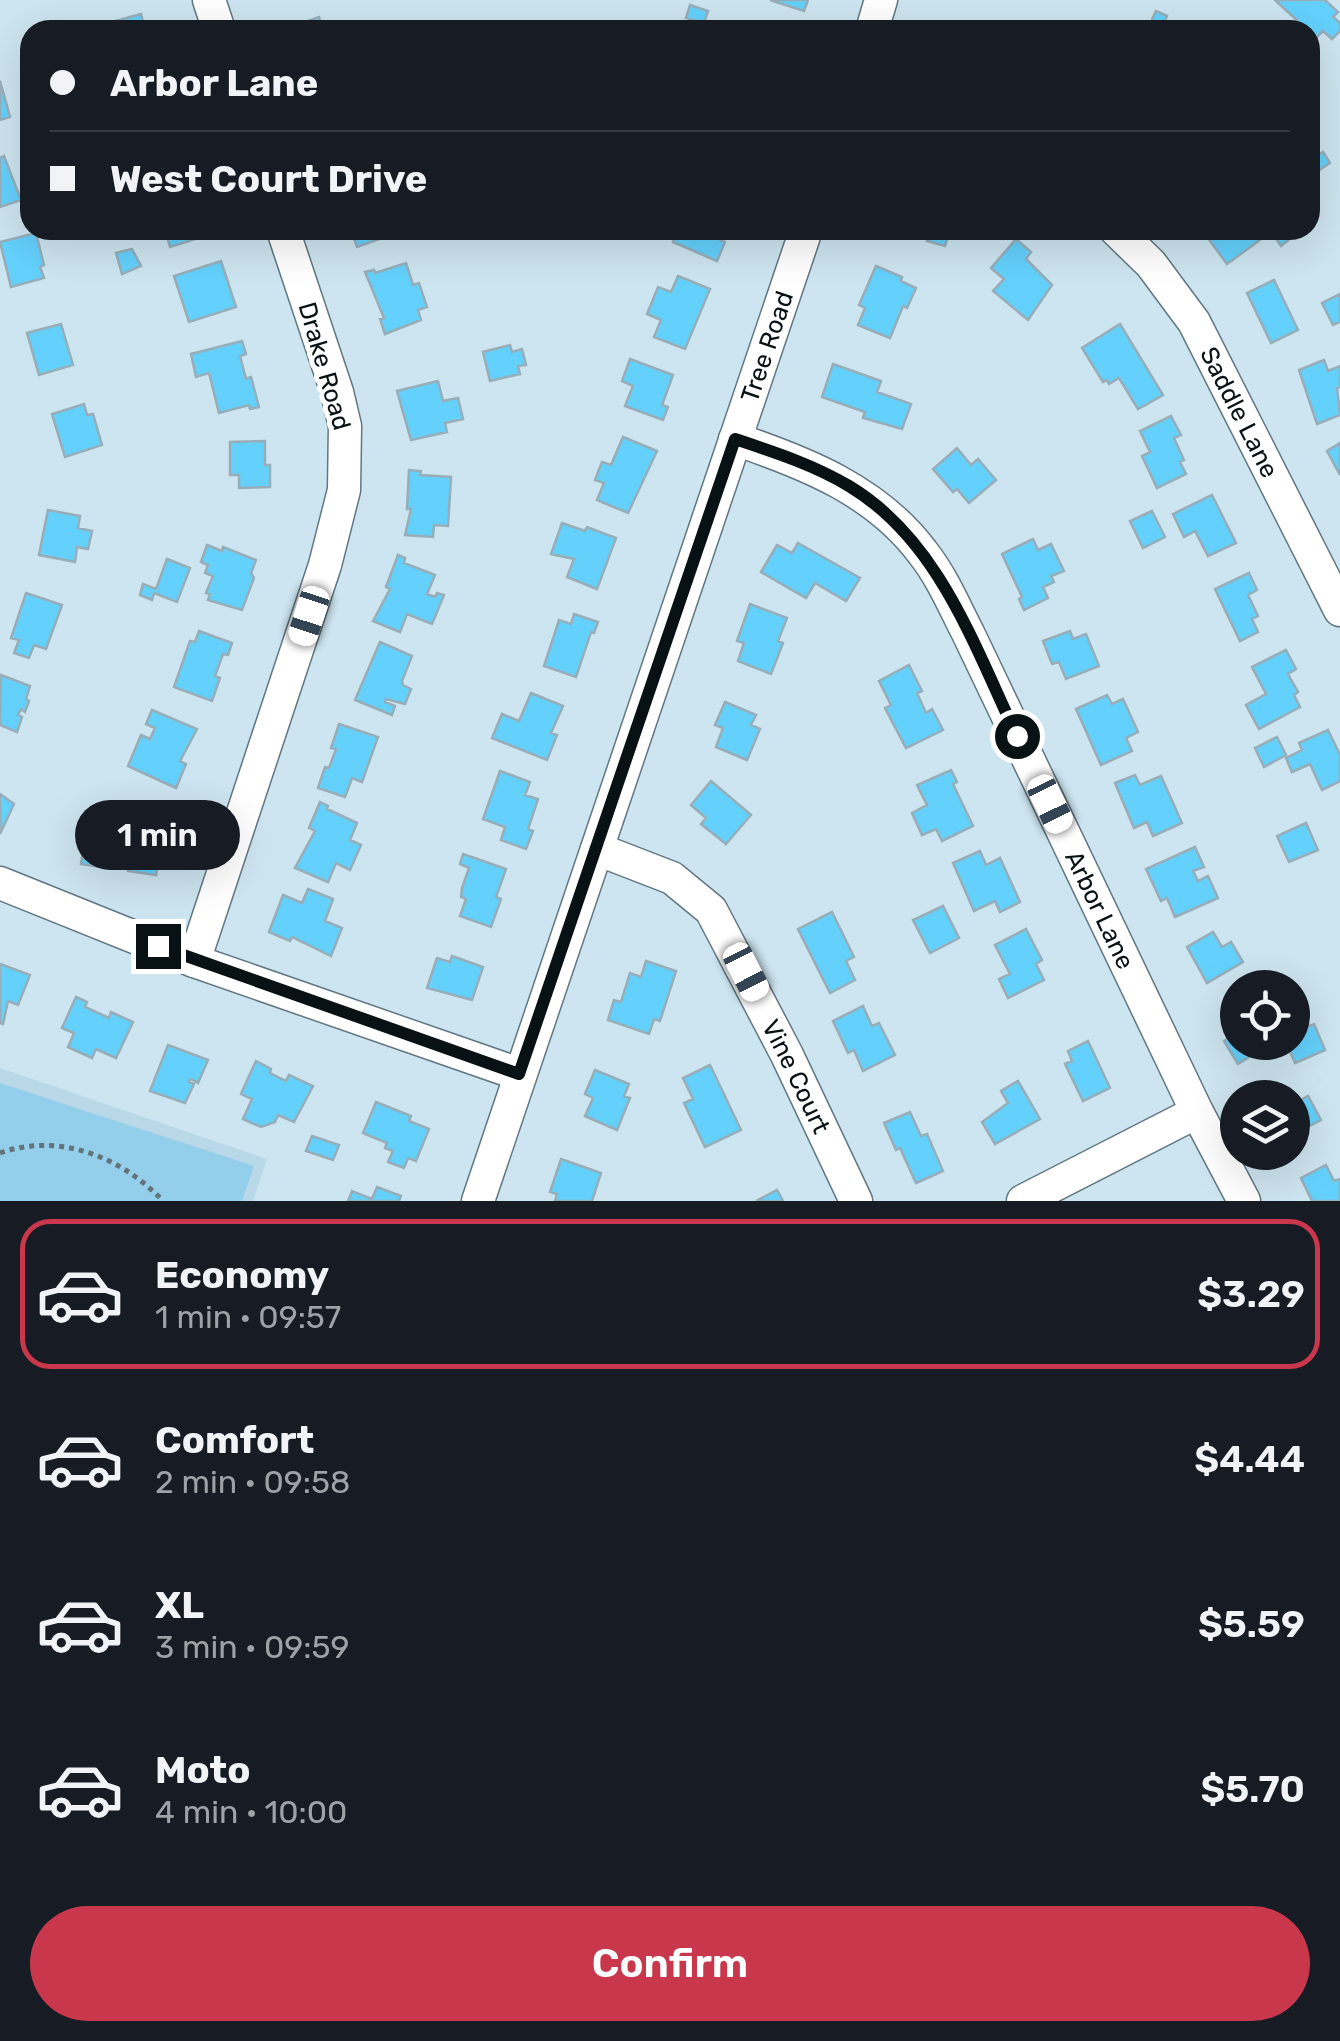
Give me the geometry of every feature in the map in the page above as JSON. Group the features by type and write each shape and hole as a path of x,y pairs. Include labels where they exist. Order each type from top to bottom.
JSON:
{"street":[{"name":"Drake Road","path":"194,962 325,565 344,490 345,426 286,240"},
{"name":"Tree Road","path":"478,1201 803,240"},
{"name":"Saddle Lane","path":"1126,240 1151,264 1194,322 1340,610"},
{"name":"Arbor Lane","path":"735,439 790,458 850,486 899,524 923,552 968,633 1197,1112 1244,1201"},
{"name":"Vine Court","path":"597,849 672,878 711,910 772,1024 856,1201"},
{"path":"0,882 194,962 519,1074"},
{"path":"1024,1201 1197,1112"}],"path":[{"path":"0,1153 38,1145 68,1146 109,1160 142,1179 162,1201"}],"shaded area":[{"path":"0,1068 267,1159 253,1201 0,1201"},
{"path":"0,1083 254,1166 242,1201 0,1201"}],"building":[{"path":"770,0 808,0 804,11"},
{"path":"1275,0 1325,0 1338,12 1333,17 1340,23 1340,31 1332,39 1323,31 1320,34 1320,20 1297,20"},
{"path":"690,5 708,11 705,20 686,18"},
{"path":"1156,11 1167,16 1165,20 1152,20"},
{"path":"141,14 142,20 119,20"},
{"path":"0,81 10,117 0,120"},
{"path":"1323,152 1330,163 1320,170"},
{"path":"4,156 20,200 0,207 0,158"},
{"path":"20,237 38,240 44,278 11,287 0,242"},
{"path":"168,240 192,240 170,247"},
{"path":"355,240 377,240 357,247"},
{"path":"720,240 725,242 717,261 673,242"},
{"path":"927,240 947,240 945,246"},
{"path":"1015,240 1031,252 1026,259 1052,285 1028,320 993,291 1004,279 991,268"},
{"path":"1209,240 1260,240 1227,264"},
{"path":"132,249 141,266 122,274 116,253"},
{"path":"221,261 236,307 189,322 174,276"},
{"path":"406,263 413,285 419,283 427,307 418,310 421,320 385,334 380,319 384,318 365,272 375,273"},
{"path":"876,266 916,288 907,308 903,306 890,338 858,325 865,308 859,305"},
{"path":"678,276 710,289 685,349 654,337 661,320 647,314 658,287 671,292"},
{"path":"1274,280 1298,330 1271,343 1247,293"},
{"path":"1340,294 1340,322 1333,325 1322,303"},
{"path":"61,324 73,365 39,375 27,333"},
{"path":"1120,324 1163,395 1138,409 1119,378 1109,384 1107,380 1103,382 1082,348"},
{"path":"242,341 246,354 240,356 259,407 250,409 249,405 219,413 209,373 196,377 191,354"},
{"path":"510,345 512,352 522,349 526,365 518,366 520,374 490,381 483,352"},
{"path":"630,359 673,375 662,405 668,407 663,420 625,406 633,386 622,381"},
{"path":"1324,360 1328,371 1340,366 1340,415 1317,424 1299,370"},
{"path":"833,364 881,381 877,392 911,404 902,429 863,418 865,412 822,397"},
{"path":"438,381 443,401 458,398 463,419 445,423 447,432 411,440 397,391"},
{"path":"84,404 87,415 93,414 102,445 65,457 52,414"},
{"path":"1171,416 1181,435 1174,438 1186,474 1157,488 1142,456 1150,452 1140,431"},
{"path":"623,437 657,451 628,513 597,500 604,483 595,480 602,462 611,465"},
{"path":"265,441 270,487 239,488 239,475 230,475 230,442"},
{"path":"1340,443 1340,475 1327,451"},
{"path":"957,448 971,465 978,459 996,480 969,503 933,469"},
{"path":"409,470 421,471 420,475 451,477 448,526 434,525 433,537 405,535 411,509 407,509"},
{"path":"1212,495 1236,543 1208,556 1195,531 1184,537 1173,514"},
{"path":"48,510 80,516 78,528 92,531 88,549 77,547 75,562 39,555"},
{"path":"1152,511 1165,537 1143,548 1130,521"},
{"path":"562,523 616,538 597,589 567,577 574,559 551,554"},
{"path":"1033,539 1038,550 1051,544 1064,571 1051,576 1054,582 1043,587 1048,598 1024,610 1002,554"},
{"path":"798,543 860,578 846,601 815,583 806,598 761,572 777,545 792,553"},
{"path":"207,545 256,560 242,610 208,600 210,594 206,593 213,576 205,573 208,565 201,562"},
{"path":"398,555 405,558 404,563 435,575 427,594 444,595 432,624 407,614 400,632 373,621 390,589 386,587"},
{"path":"167,559 190,568 177,602 154,593 152,600 140,595 143,584 156,589"},
{"path":"1249,573 1257,590 1248,595 1258,616 1252,619 1258,632 1240,641 1215,589"},
{"path":"26,593 62,605 46,649 34,645 29,658 14,653 19,640 11,638"},
{"path":"750,604 787,618 778,641 783,643 771,674 738,661 744,643 737,641"},
{"path":"574,614 598,622 576,677 544,666 559,620 571,624"},
{"path":"199,631 232,643 215,676 220,678 212,701 174,687 190,641 195,642"},
{"path":"1070,631 1073,639 1086,634 1099,666 1066,679 1059,662 1052,664 1043,641"},
{"path":"380,642 412,656 402,681 411,689 405,704 386,699 395,706 392,715 355,700"},
{"path":"1286,650 1296,669 1288,674 1298,692 1294,695 1300,707 1259,729 1246,705 1266,694 1252,667"},
{"path":"909,665 922,691 917,693 926,713 932,709 943,730 906,748 885,708 891,705 879,681"},
{"path":"1,675 30,686 25,712 21,709 18,715 22,717 17,732 0,725"},
{"path":"531,693 563,706 551,733 557,735 547,760 492,738 502,714 519,721"},
{"path":"1107,695 1112,704 1123,699 1138,732 1126,738 1132,751 1101,765 1076,709"},
{"path":"725,702 756,715 751,725 760,729 747,760 716,747 723,728 715,725"},
{"path":"152,710 197,729 180,761 186,764 176,788 128,766 141,735 150,739 155,728 146,724"},
{"path":"339,724 378,737 362,782 352,778 345,797 318,788 336,749 331,748"},
{"path":"1328,730 1340,755 1340,781 1322,790 1310,764 1292,772 1286,758 1302,750 1299,743"},
{"path":"1277,737 1286,755 1264,767 1255,748"},
{"path":"951,770 957,782 953,784 973,826 942,841 936,829 922,835 912,813 927,805 917,785"},
{"path":"500,771 530,782 525,795 538,799 526,849 501,840 505,827 483,819"},
{"path":"1135,775 1140,785 1161,776 1182,823 1153,836 1147,822 1134,828 1115,783"},
{"path":"711,781 751,815 726,844 701,824 706,818 691,805"},
{"path":"0,794 14,804 0,834"},
{"path":"320,802 357,823 350,840 361,845 350,870 336,863 328,882 295,868 315,831 309,828"},
{"path":"128,821 140,822 139,830 159,833 156,875 128,871 129,865 108,862 107,868 81,864 86,832 110,835 112,824 128,826"},
{"path":"1306,823 1318,850 1289,862 1277,836"},
{"path":"1195,847 1204,867 1193,871 1198,881 1208,876 1218,898 1175,917 1167,898 1161,901 1146,869"},
{"path":"980,851 986,865 1000,858 1020,902 1000,912 995,901 974,911 953,863"},
{"path":"463,854 506,869 491,927 460,916 466,899 461,897 462,888 469,868 460,864"},
{"path":"308,889 333,899 325,921 342,928 331,956 292,937 290,941 269,932 283,895 302,903"},
{"path":"943,906 959,938 930,953 913,920"},
{"path":"832,912 854,957 846,961 855,980 830,993 798,929"},
{"path":"1026,929 1042,960 1036,964 1044,980 1008,998 999,979 1010,974 995,945"},
{"path":"1213,932 1222,947 1231,942 1243,962 1229,970 1220,970 1220,975 1207,983 1187,947"},
{"path":"452,956 483,967 472,1000 427,988 437,958 450,962"},
{"path":"646,961 676,971 660,1021 654,1019 649,1034 608,1020 614,1000 621,1002 630,973 641,977"},
{"path":"0,964 30,975 18,1005 8,1001 3,1024 0,1023"},
{"path":"76,997 87,1002 85,1007 109,1018 111,1012 133,1022 116,1058 96,1049 92,1058 68,1047 74,1033 62,1028"},
{"path":"863,1006 872,1026 879,1023 895,1055 863,1071 854,1050 848,1053 833,1021"},
{"path":"1314,1024 1325,1050 1310,1056 1310,1026"},
{"path":"1088,1041 1110,1088 1083,1101 1065,1064 1072,1061 1068,1051"},
{"path":"168,1045 208,1060 198,1083 191,1079 189,1082 194,1084 185,1103 150,1091"},
{"path":"256,1061 286,1081 289,1075 313,1086 294,1122 278,1115 275,1122 261,1127 243,1119 252,1099 241,1094"},
{"path":"710,1065 741,1130 705,1147 684,1103 693,1099 683,1078"},
{"path":"595,1070 629,1084 624,1096 630,1098 617,1130 585,1116 593,1098 585,1094"},
{"path":"1018,1081 1040,1119 995,1144 982,1122 1008,1103 1001,1091"},
{"path":"1310,1100 1321,1120 1310,1126"},
{"path":"376,1102 411,1116 409,1121 429,1129 416,1161 408,1158 404,1168 388,1162 393,1151 385,1148 387,1143 363,1133"},
{"path":"910,1112 921,1136 927,1134 943,1171 916,1183 884,1123"},
{"path":"312,1136 339,1145 333,1160 306,1151"},
{"path":"561,1159 601,1173 592,1201 555,1201 557,1194 550,1192"},
{"path":"1326,1165 1334,1181 1340,1179 1340,1201 1312,1201 1301,1178"},
{"path":"377,1187 401,1196 399,1201 348,1201 352,1191 372,1199"},
{"path":"777,1190 783,1201 756,1201"}],"route":[{"path":"158,946 194,962 519,1074 735,439 790,458 850,486 899,524 942,581 1017,736"}]}
